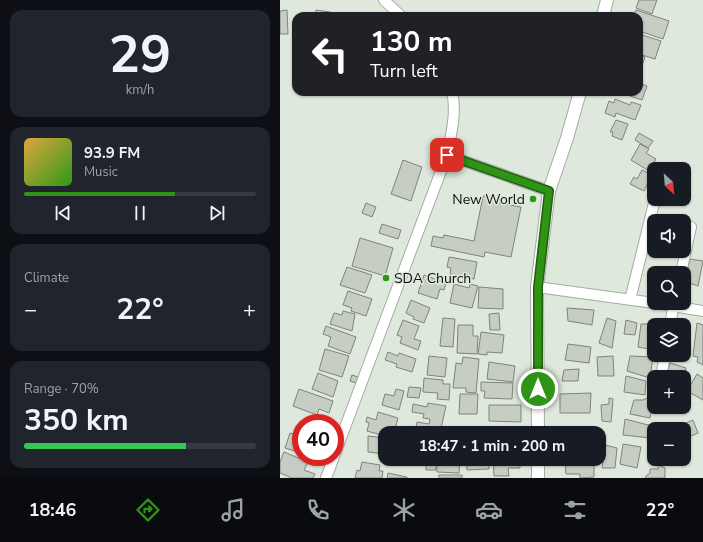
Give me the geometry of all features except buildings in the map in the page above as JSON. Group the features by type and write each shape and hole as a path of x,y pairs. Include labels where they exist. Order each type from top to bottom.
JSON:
{"street":[{"path":"384,0 397,12"},
{"path":"603,12 607,0"},
{"path":"344,430 447,155 454,117 453,96"},
{"path":"538,426 538,287 549,191 567,138 579,96"},
{"path":"447,155 549,191"},
{"path":"630,300 653,206"},
{"path":"683,266 692,227"},
{"path":"538,287 647,302"},
{"path":"691,308 703,311"},
{"path":"326,478 331,466"},
{"path":"538,466 538,478"}],"place":[{"name":"New World","path":"533,199"},
{"name":"SDA Church","path":"386,278"}],"route":[{"path":"447,155 549,191 538,287 538,389"}]}
